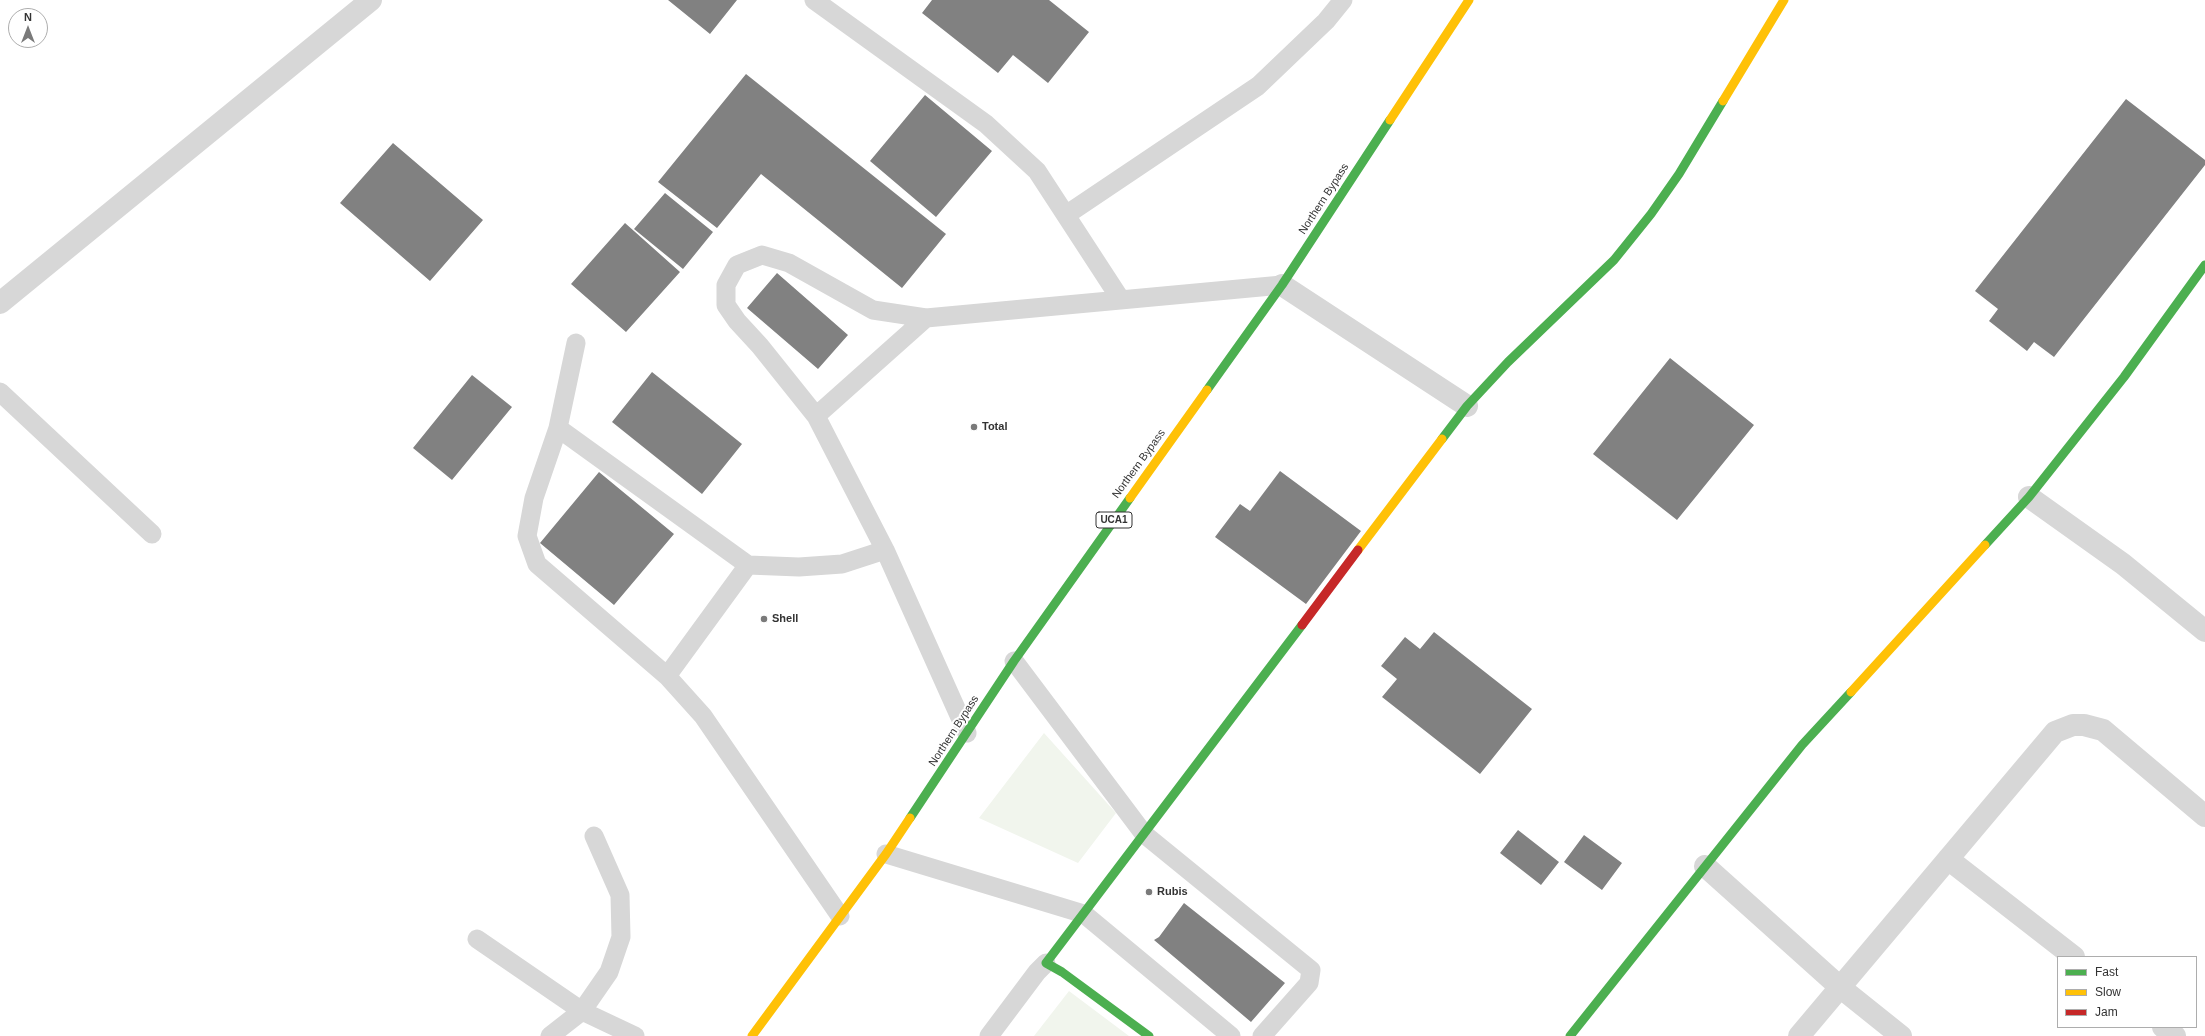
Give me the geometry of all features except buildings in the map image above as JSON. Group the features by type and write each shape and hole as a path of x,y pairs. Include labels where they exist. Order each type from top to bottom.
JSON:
{"street":[{"path":"0,303 371,0"},
{"name":"Northern Bypass","path":"752,1036 886,854 1014,661 1282,285 1469,0"},
{"path":"1149,1036 1062,972 1046,963 1467,406 1508,362 1614,260 1651,214 1679,174 1784,0"},
{"path":"1570,1036 1802,745 2029,497 2124,377 2205,265"},
{"path":"1282,285 1467,406"},
{"path":"2029,497 2123,564 2205,631"},
{"path":"1799,1036 2056,732 2073,724 2084,724 2103,730 2205,816"},
{"path":"1948,859 2073,956"},
{"path":"1704,866 1841,988 1901,1036"},
{"path":"2164,1028 2174,1036"}],"lane":[{"path":"814,0 986,124 1037,172 1121,300"},
{"path":"1066,215 1258,86 1326,21 1343,0"},
{"path":"967,734 885,550 816,416 760,346 736,321 726,305 726,285 736,265 762,254 789,263 873,310 926,318 1282,285"},
{"path":"816,416 926,318"},
{"path":"576,343 558,428 534,498 527,536 537,564 667,676 703,716 840,916"},
{"path":"0,392 152,534"},
{"path":"558,428 748,565 799,567 842,564 885,550"},
{"path":"667,676 748,565"},
{"path":"1014,661 1144,834 1310,970 1309,982 1262,1036"},
{"path":"550,1036 582,1011 609,972 622,936 620,895 594,836"},
{"path":"886,854 1084,914 1231,1036"},
{"path":"478,939 582,1011 635,1036"},
{"path":"989,1036 1046,963"}],"shaded area":[{"path":"1044,733 1116,813 1078,863 979,818"},
{"path":"1069,991 1129,1036 1034,1036"}],"traffic: fast":[{"path":"1442,439 1467,406 1508,362 1614,260 1651,214 1679,174 1723,101"},
{"path":"1207,390 1282,285 1390,120"},
{"path":"1985,545 2029,497 2124,377 2205,265"},
{"path":"910,818 1014,661 1130,498"},
{"path":"1149,1036 1062,972 1046,963 1302,625"},
{"path":"1570,1036 1802,745 1851,692"}],"traffic: slow":[{"path":"1390,120 1469,0"},
{"path":"1723,101 1784,0"},
{"path":"1130,498 1207,390"},
{"path":"1358,550 1442,439"},
{"path":"1851,692 1985,545"},
{"path":"752,1036 886,854 910,818"}],"traffic: jam":[{"path":"1302,625 1358,550"}],"place":[{"name":"Total","path":"974,427"},
{"name":"Shell","path":"764,619"},
{"name":"Rubis","path":"1149,892"}]}
